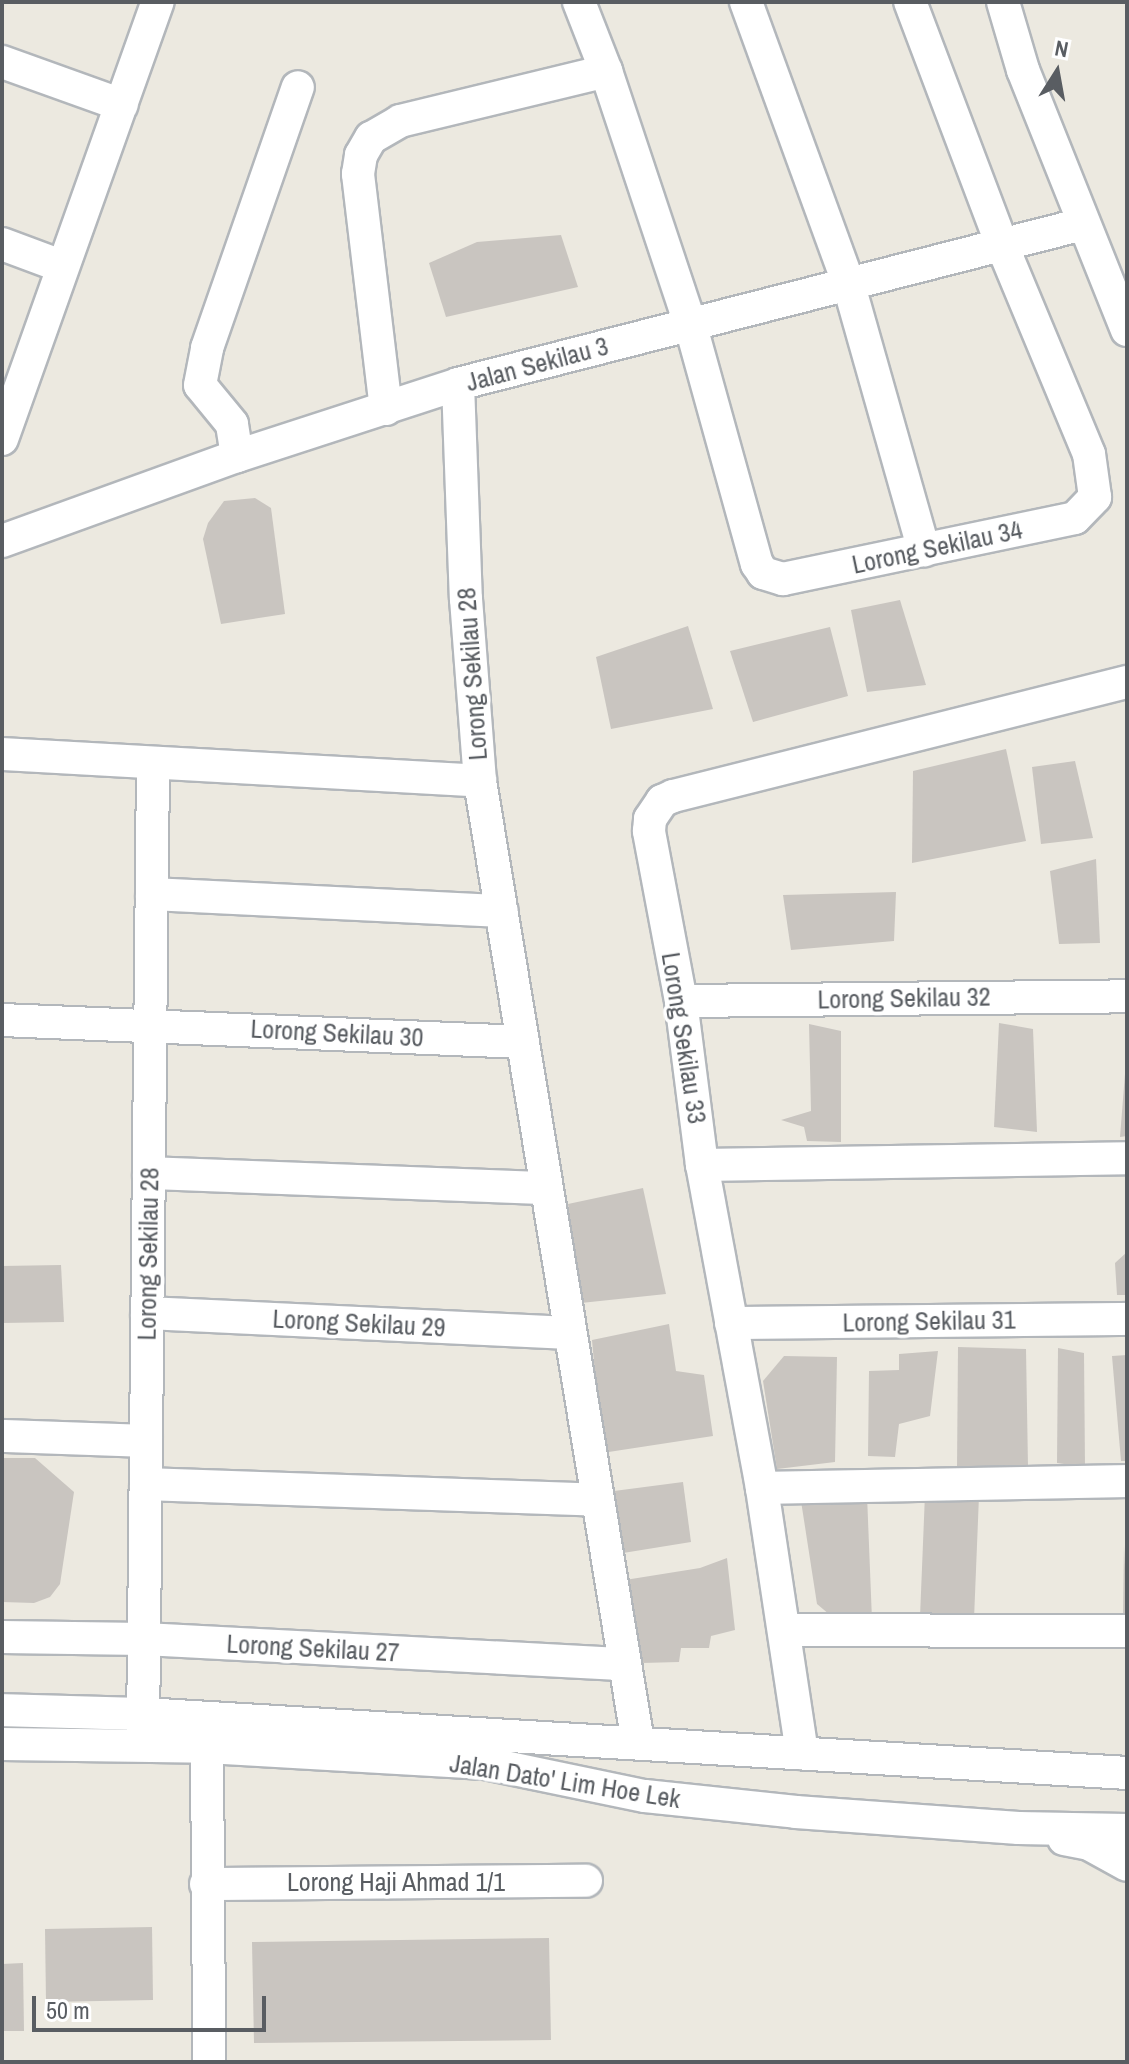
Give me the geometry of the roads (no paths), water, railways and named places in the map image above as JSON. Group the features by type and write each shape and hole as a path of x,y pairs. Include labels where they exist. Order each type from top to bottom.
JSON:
{"street":[{"path":"2,439 61,266 158,2"},
{"path":"579,2 606,71 690,323"},
{"path":"746,2 848,282 924,550"},
{"path":"910,2 1002,245"},
{"path":"1003,2 1023,70 1127,330"},
{"path":"2,62 122,105"},
{"path":"386,409 358,174 361,155 371,138 400,121 606,71"},
{"path":"237,456 232,424 200,385 207,348 298,87"},
{"name":"Jalan Sekilau 3","path":"2,541 237,456 458,384 1083,224"},
{"path":"2,244 61,266"},
{"name":"Lorong Sekilau 34","path":"690,323 757,564 763,573 783,579 1075,518 1095,497 1089,454 1002,245"},
{"name":"Lorong Sekilau 28","path":"2,754 480,781 466,599 458,384"},
{"name":"Lorong Sekilau 33","path":"802,1753 762,1488 702,1165 681,1001 649,831 654,810 662,801 1127,682"},
{"name":"Lorong Sekilau 28","path":"143,1746 153,763"},
{"path":"480,781 638,1743"},
{"path":"152,894 502,911"},
{"name":"Lorong Sekilau 32","path":"681,1001 1127,996"},
{"name":"Lorong Sekilau 30","path":"2,1020 523,1042"},
{"path":"702,1165 1127,1158"},
{"path":"149,1173 545,1188"},
{"name":"Lorong Sekilau 29","path":"147,1313 570,1333"},
{"name":"Lorong Sekilau 31","path":"731,1323 1127,1319"},
{"path":"2,1436 146,1441"},
{"path":"762,1488 1127,1481"},
{"path":"146,1484 597,1500"},
{"path":"784,1630 1127,1631"},
{"name":"Lorong Sekilau 27","path":"2,1637 144,1639 624,1664"},
{"name":"Jalan Dato' Lim Hoe Lek","path":"2,1710 143,1714 1127,1773"},
{"name":"Jalan Dato' Lim Hoe Lek","path":"2,1744 207,1747 485,1763 645,1796 796,1812 1018,1828 1127,1830"},
{"path":"207,1747 209,2062"},
{"path":"1018,1828 1089,1844 1127,1865"},
{"name":"Lorong Haji Ahmad 1/1","path":"206,1884 586,1881"}]}
